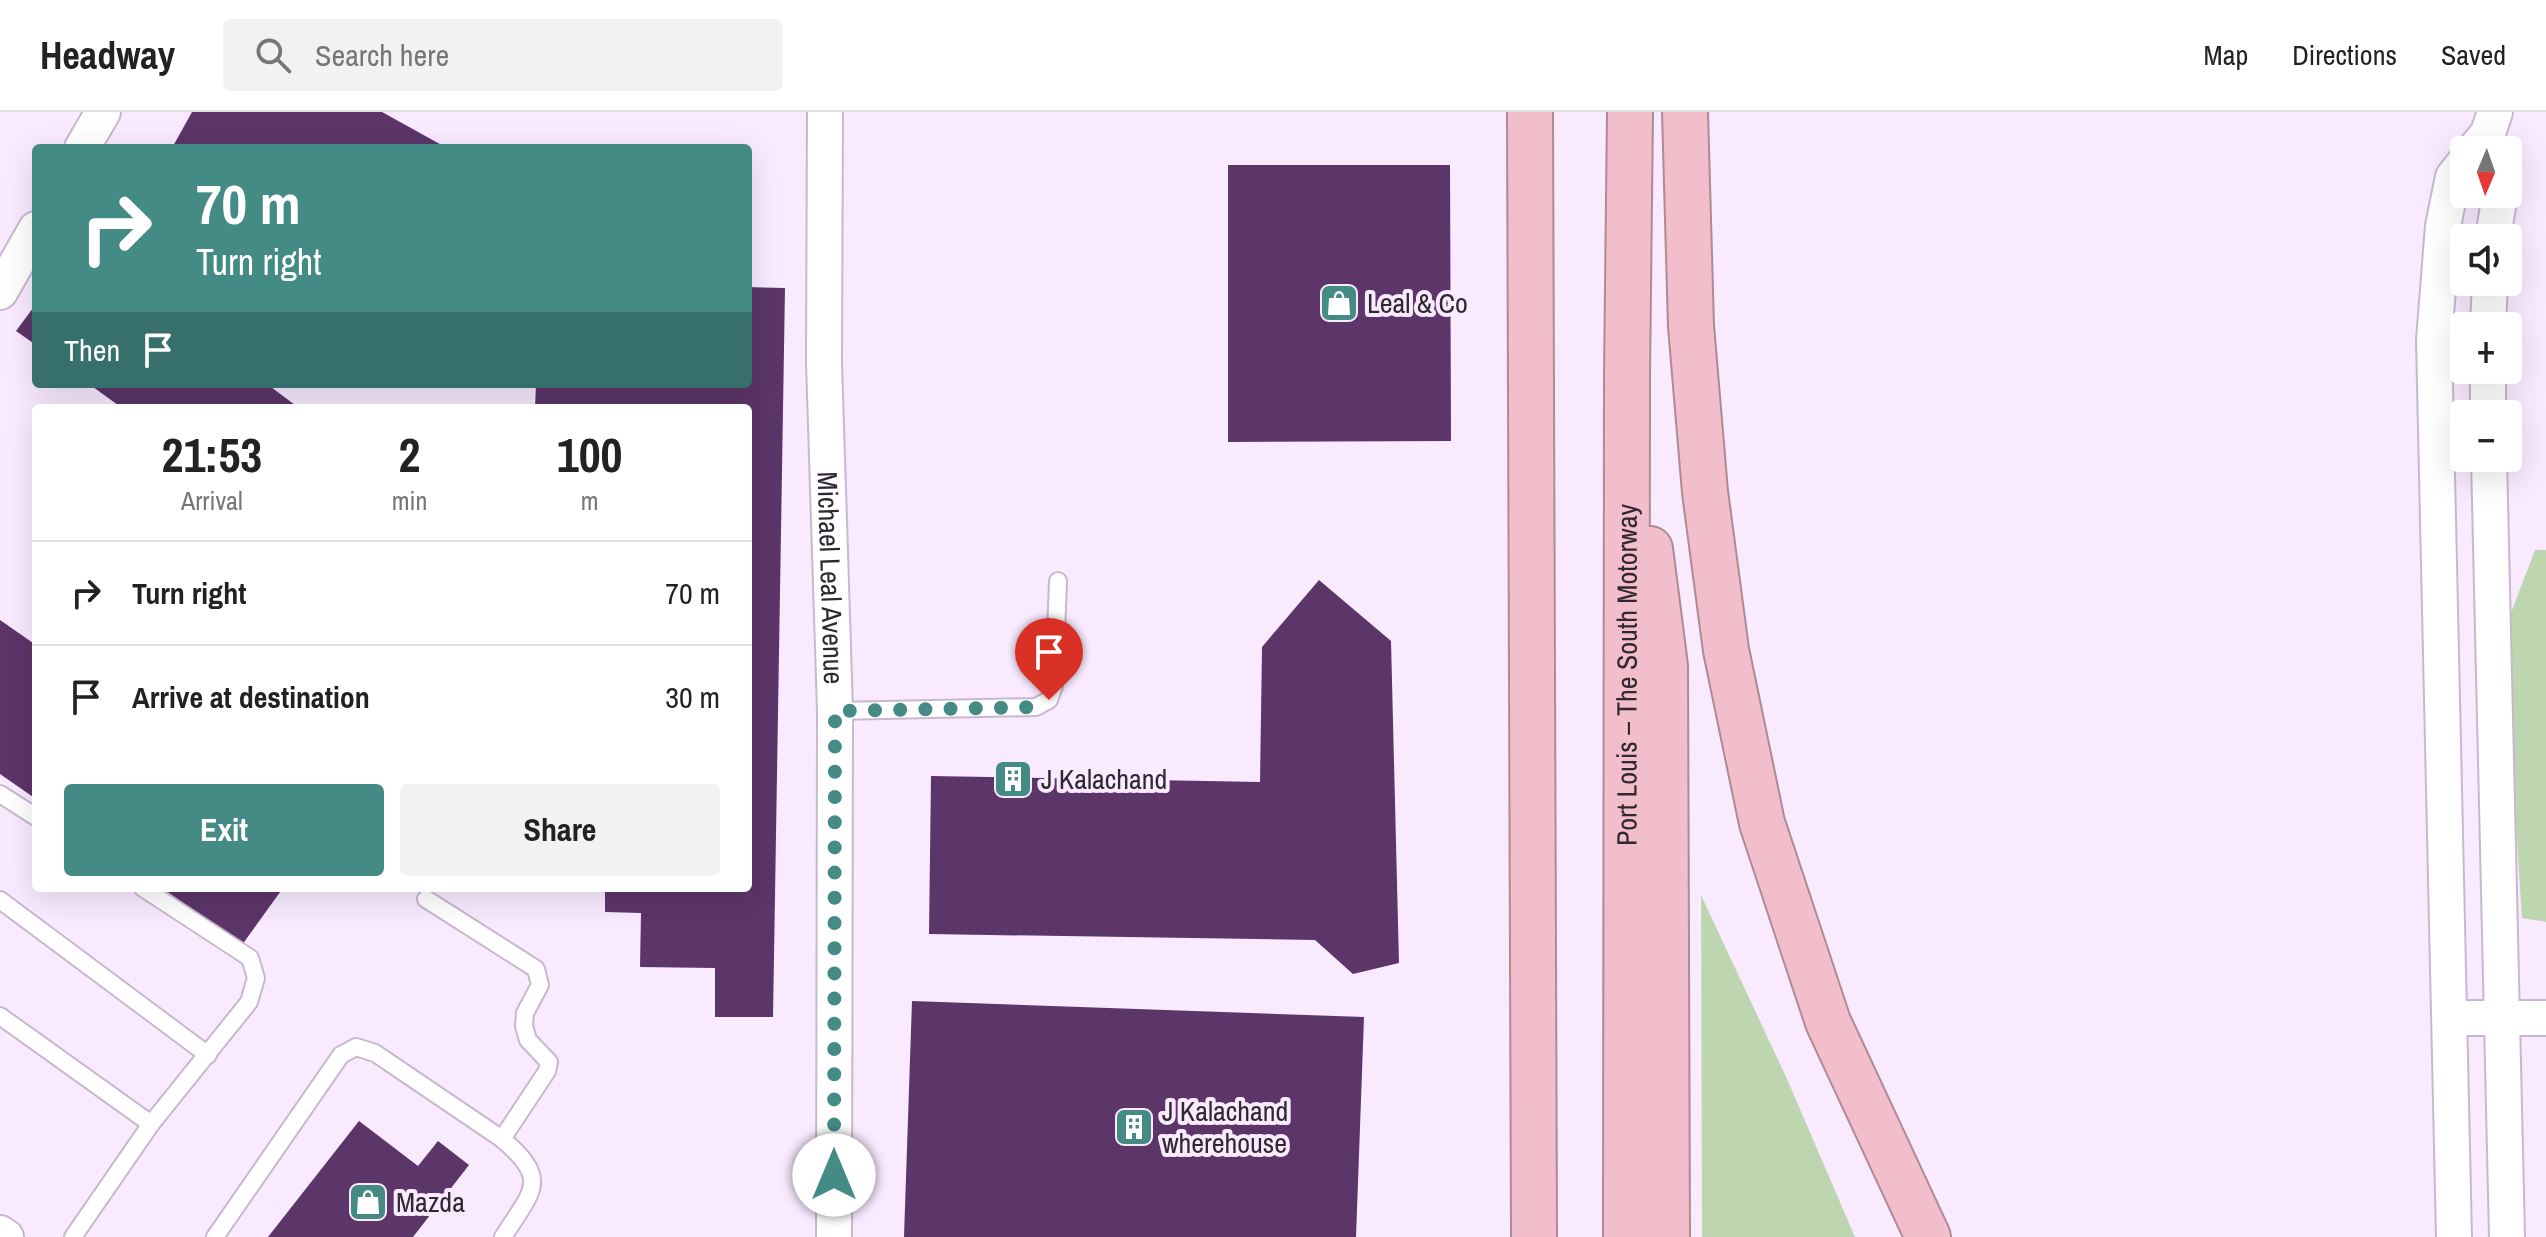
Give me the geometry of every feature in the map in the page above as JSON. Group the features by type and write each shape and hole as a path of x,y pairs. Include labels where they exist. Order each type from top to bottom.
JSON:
{"highway":[{"path":"1530,112 1534,1237"},
{"name":"Port Louis – The South Motorway","path":"1626,1237 1630,112"},
{"path":"1685,112 1691,326 1705,492 1726,650 1762,823 1828,1022 1928,1237"},
{"path":"1627,376 1665,666 1667,1237"}],"street":[{"path":"84,144 103,112"},
{"name":"Michael Leal Avenue","path":"825,112 824,362 835,711 834,1237"},
{"path":"2450,192 2443,226 2434,340 2454,1237"},
{"path":"0,292 32,236"},
{"path":"2489,472 2507,1237"},
{"path":"2450,1018 2546,1018"},
{"path":"0,1233 6,1237"}],"lane":[{"path":"835,711 1036,707 1049,700 1054,686 1058,581"},
{"path":"0,794 32,814"},
{"path":"73,1237 151,1124 249,1002 256,978 250,958 149,892"},
{"path":"426,899 536,969 540,985 525,1013 524,1026 528,1040 549,1062 547,1071 502,1139"},
{"path":"0,900 208,1055"},
{"path":"0,1016 151,1124"},
{"path":"215,1237 341,1055 356,1047 375,1053 519,1153 533,1174 531,1193 503,1237"}],"green space":[{"path":"2535,550 2546,550 2546,922 2522,918 2512,764 2509,618"},
{"path":"1701,895 1787,1079 1855,1237 1702,1237"}],"building":[{"path":"192,112 382,112 440,144 174,144"},
{"name":"Leal & Co","path":"1228,165 1450,165 1451,441 1228,442"},
{"path":"752,287 785,288 773,1017 715,1017 715,968 640,967 641,913 605,912 605,892 752,892 752,404 535,404 536,388 752,388"},
{"path":"32,309 32,342 16,331"},
{"path":"94,388 272,388 294,404 116,404"},
{"name":"J Kalachand","path":"1319,580 1391,641 1399,963 1353,974 1315,940 929,934 931,776 1260,782 1262,647"},
{"path":"0,620 32,642 32,796 0,774"},
{"path":"168,892 280,892 242,945"},
{"name":"J Kalachand wherehouse","path":"912,1001 1364,1017 1356,1237 904,1237"},
{"name":"Mazda","path":"359,1121 418,1166 438,1141 469,1165 413,1237 268,1237"}],"place":[{"name":"Leal & Co","path":"1339,303"},
{"name":"J Kalachand","path":"1013,779"},
{"name":"J Kalachand wherehouse","path":"1134,1127"},
{"name":"Mazda","path":"368,1202"}],"route":[{"path":"834,1175 835,711 1036,707 1049,700"}]}
